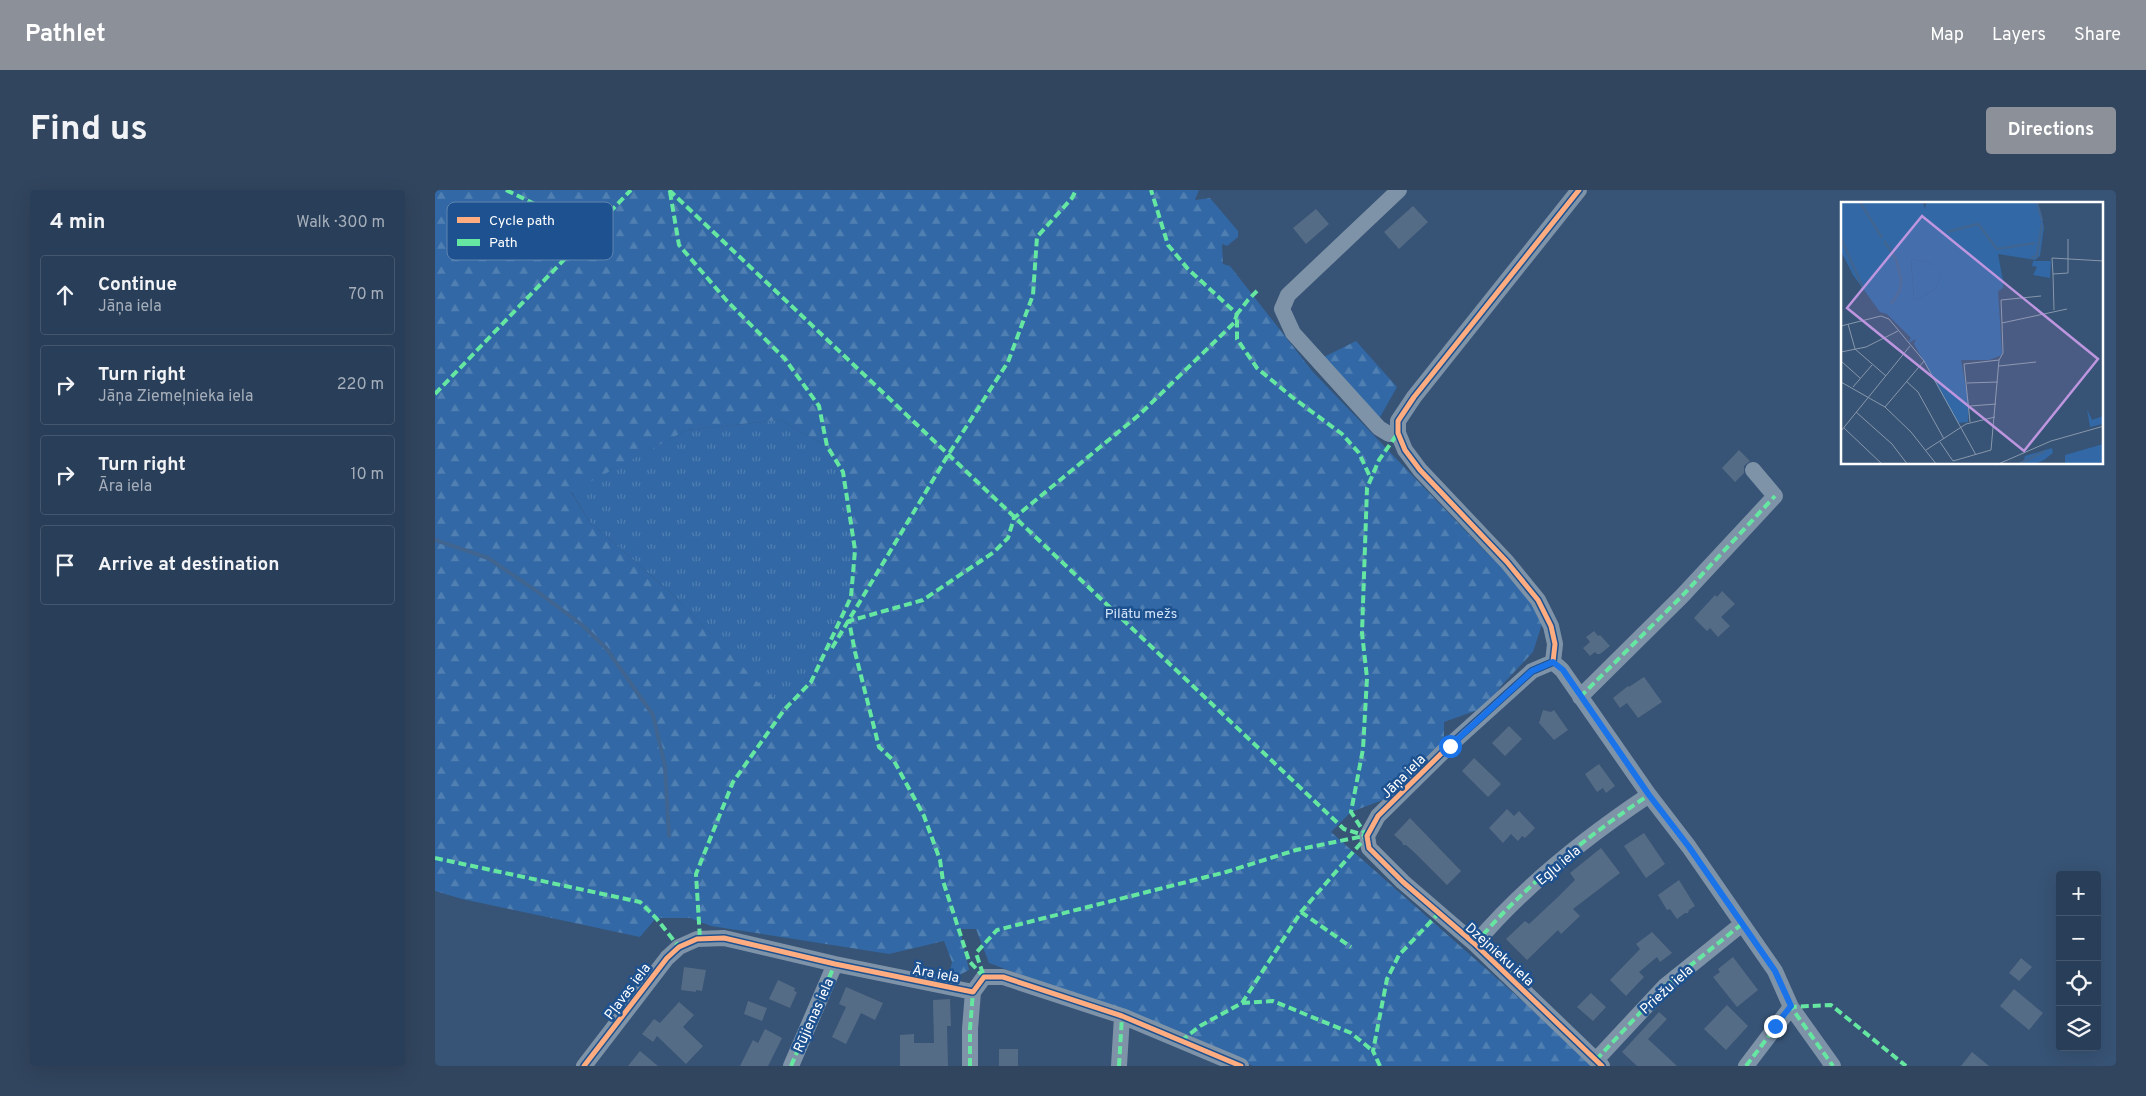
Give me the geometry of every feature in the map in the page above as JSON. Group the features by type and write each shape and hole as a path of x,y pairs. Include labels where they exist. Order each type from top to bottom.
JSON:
{"street":[{"path":"1398,432 1389,434 1379,428 1293,333 1286,322 1283,309 1288,295 1399,190"},
{"path":"1579,190 1414,397 1398,421 1398,432 1405,450 1420,470 1507,562 1538,600 1551,626 1555,644 1553,662 1563,670 1649,795 1689,847 1743,924 1775,971 1791,1006 1833,1066"},
{"path":"1580,697 1682,596 1775,496 1753,470"},
{"name":"Jāņa iela","path":"1367,836 1378,816 1450,746 1532,671 1553,662"},
{"name":"Egļu iela","path":"1475,944 1495,920 1560,862 1612,820 1649,795"},
{"name":"Dzejnieku iela","path":"1367,836 1369,848 1403,882 1475,944 1599,1063"},
{"name":"Priežu iela","path":"1599,1063 1665,986 1743,924"},
{"name":"Āra iela","path":"697,939 725,938 835,964 973,992 984,977 1003,977 1122,1016 1241,1066"},
{"name":"Pļavas iela","path":"584,1066 667,958 679,947 697,939"},
{"name":"Rūjienas iela","path":"791,1066 835,964"},
{"path":"970,1066 973,992"},
{"path":"1745,1066 1791,1006"},
{"path":"1119,1066 1122,1016"}],"green space":[{"name":"Pilātu mežs","path":"435,190 1199,190 1195,200 1210,198 1238,231 1238,237 1227,246 1222,244 1223,264 1230,266 1313,372 1484,550 1516,580 1544,618 1533,652 1501,686 1489,706 1444,722 1444,747 1401,793 1351,812 1331,832 1584,1055 1593,1066 1253,1066 1125,1013 989,963 976,929 960,929 969,970 948,981 952,962 944,941 889,954 711,926 690,918 656,918 640,937 462,899 435,891","holes":["780,420 827,446 843,472 855,550 851,597 811,682 785,710 671,593 589,521 571,492 687,430"]},
{"path":"1356,341 1397,387 1379,419 1324,357"},
{"path":"780,420 827,446 843,472 855,550 851,597 811,682 784,710 671,593 589,521 571,491 687,430"}],"building":[{"path":"1413,206 1428,222 1399,249 1384,232"},
{"path":"1316,209 1329,224 1306,244 1293,228"},
{"path":"1739,450 1750,461 1744,466 1744,473 1735,482 1722,468"},
{"path":"1722,591 1735,604 1721,617 1730,626 1718,637 1710,628 1707,631 1694,618 1715,595 1717,597"},
{"path":"1594,631 1610,646 1600,654 1595,652 1590,656 1583,648 1590,642 1586,637"},
{"path":"1644,677 1662,702 1638,718 1627,703 1620,708 1613,698 1628,686"},
{"path":"1543,710 1551,712 1554,710 1568,730 1554,740 1539,723"},
{"path":"1509,726 1522,739 1505,756 1492,743"},
{"path":"1474,758 1501,784 1488,797 1462,771"},
{"path":"1599,764 1615,786 1606,793 1603,788 1597,792 1585,774"},
{"path":"1507,809 1514,816 1519,811 1535,828 1525,838 1522,836 1518,841 1511,834 1503,843 1489,828"},
{"path":"1410,818 1461,871 1447,885 1394,835"},
{"path":"1644,833 1665,864 1646,878 1624,846"},
{"path":"1601,848 1620,873 1573,909 1580,916 1561,934 1558,930 1527,960 1506,939 1525,921 1529,924 1559,896 1575,880 1570,873"},
{"path":"1679,880 1695,906 1688,913 1677,919 1670,909 1667,910 1658,895"},
{"path":"1652,932 1672,953 1660,962 1657,957 1639,972 1644,977 1626,996 1610,980 1640,949 1636,944"},
{"path":"1733,957 1758,990 1737,1007 1713,977 1720,972 1718,969"},
{"path":"2021,958 2032,967 2019,981 2009,973"},
{"path":"684,967 706,970 702,991 681,990"},
{"path":"778,980 795,988 794,991 797,992 790,1008 769,999"},
{"path":"846,987 883,1003 875,1020 861,1013 846,1044 832,1037 846,1007 839,1004"},
{"path":"2014,989 2043,1013 2029,1030 2000,1006"},
{"path":"1591,993 1606,1007 1593,1021 1577,1007"},
{"path":"950,999 951,1026 947,1026 948,1066 900,1066 900,1035 914,1034 914,1043 934,1043 933,1000"},
{"path":"748,1001 767,1008 762,1021 744,1014"},
{"path":"679,1002 694,1015 683,1027 703,1046 686,1064 657,1036 653,1042 642,1034 654,1019 660,1023"},
{"path":"1727,1005 1748,1026 1726,1050 1704,1029"},
{"path":"1659,1012 1667,1019 1648,1039 1677,1066 1637,1066 1622,1052"},
{"path":"765,1029 782,1038 768,1066 740,1066 753,1040 758,1043"},
{"path":"999,1049 1018,1049 1018,1066 999,1066"},
{"path":"640,1051 658,1066 628,1066"},
{"path":"1972,1052 1989,1066 1961,1066"}],"waterway":[{"path":"435,540 488,558 581,624 606,648 653,715 665,766 669,836"}],"marked path":[{"path":"506,190 531,202"},
{"path":"613,209 631,190"},
{"path":"669,190 1344,829 1367,836"},
{"path":"832,648 948,455 1008,362 1033,295 1037,237 1072,198 1076,190"},
{"path":"984,977 969,961 943,881 940,860 924,816 894,761 879,747 849,621 923,600 994,552 1008,538 1014,518 1139,415 1234,323 1237,314 1188,269 1168,245 1151,190"},
{"path":"670,192 679,245 727,301 785,359 819,406 827,446 843,472 855,550 851,597 811,682 784,710 733,782 696,874 700,939"},
{"path":"435,394 564,260"},
{"path":"1257,291 1237,314 1237,339 1257,368 1342,434 1359,453 1371,479"},
{"path":"1367,837 1351,812 1363,749 1367,678 1362,633 1367,488 1379,460 1398,433"},
{"path":"1580,697 1682,596 1775,496"},
{"path":"1549,663 1553,662 1562,670 1649,795 1689,847 1775,971 1791,1007 1833,1066"},
{"path":"1475,944 1535,882 1579,845 1649,795"},
{"path":"983,974 976,953 997,930 1226,872 1296,850 1364,836"},
{"path":"1181,1041 1200,1026 1242,1003 1301,912 1367,836"},
{"path":"435,858 640,902 656,918 679,947"},
{"path":"1301,912 1351,947"},
{"path":"1380,1066 1373,1051 1387,979 1399,955 1438,914"},
{"path":"1596,1060 1665,986 1742,924"},
{"path":"791,1066 835,964"},
{"path":"970,1066 973,992"},
{"path":"1242,1003 1273,1001 1351,1033 1373,1051"},
{"path":"1746,1066 1791,1007 1831,1005 1906,1066"},
{"path":"1119,1066 1122,1016"}],"cycle path":[{"path":"1579,190 1414,397 1398,421 1398,433 1405,450 1420,470 1507,562 1538,600 1551,626 1555,644 1553,662 1532,671 1450,745 1378,816 1367,836 1369,848 1403,882 1475,944 1602,1066"},
{"path":"584,1066 667,958 679,947 697,939 724,938 835,964 973,992 984,977 1003,977 1122,1016 1241,1066"}],"route":[{"path":"1450,746 1532,671 1553,662 1563,670 1649,795 1689,847 1775,971 1791,1006 1775,1026"}]}
